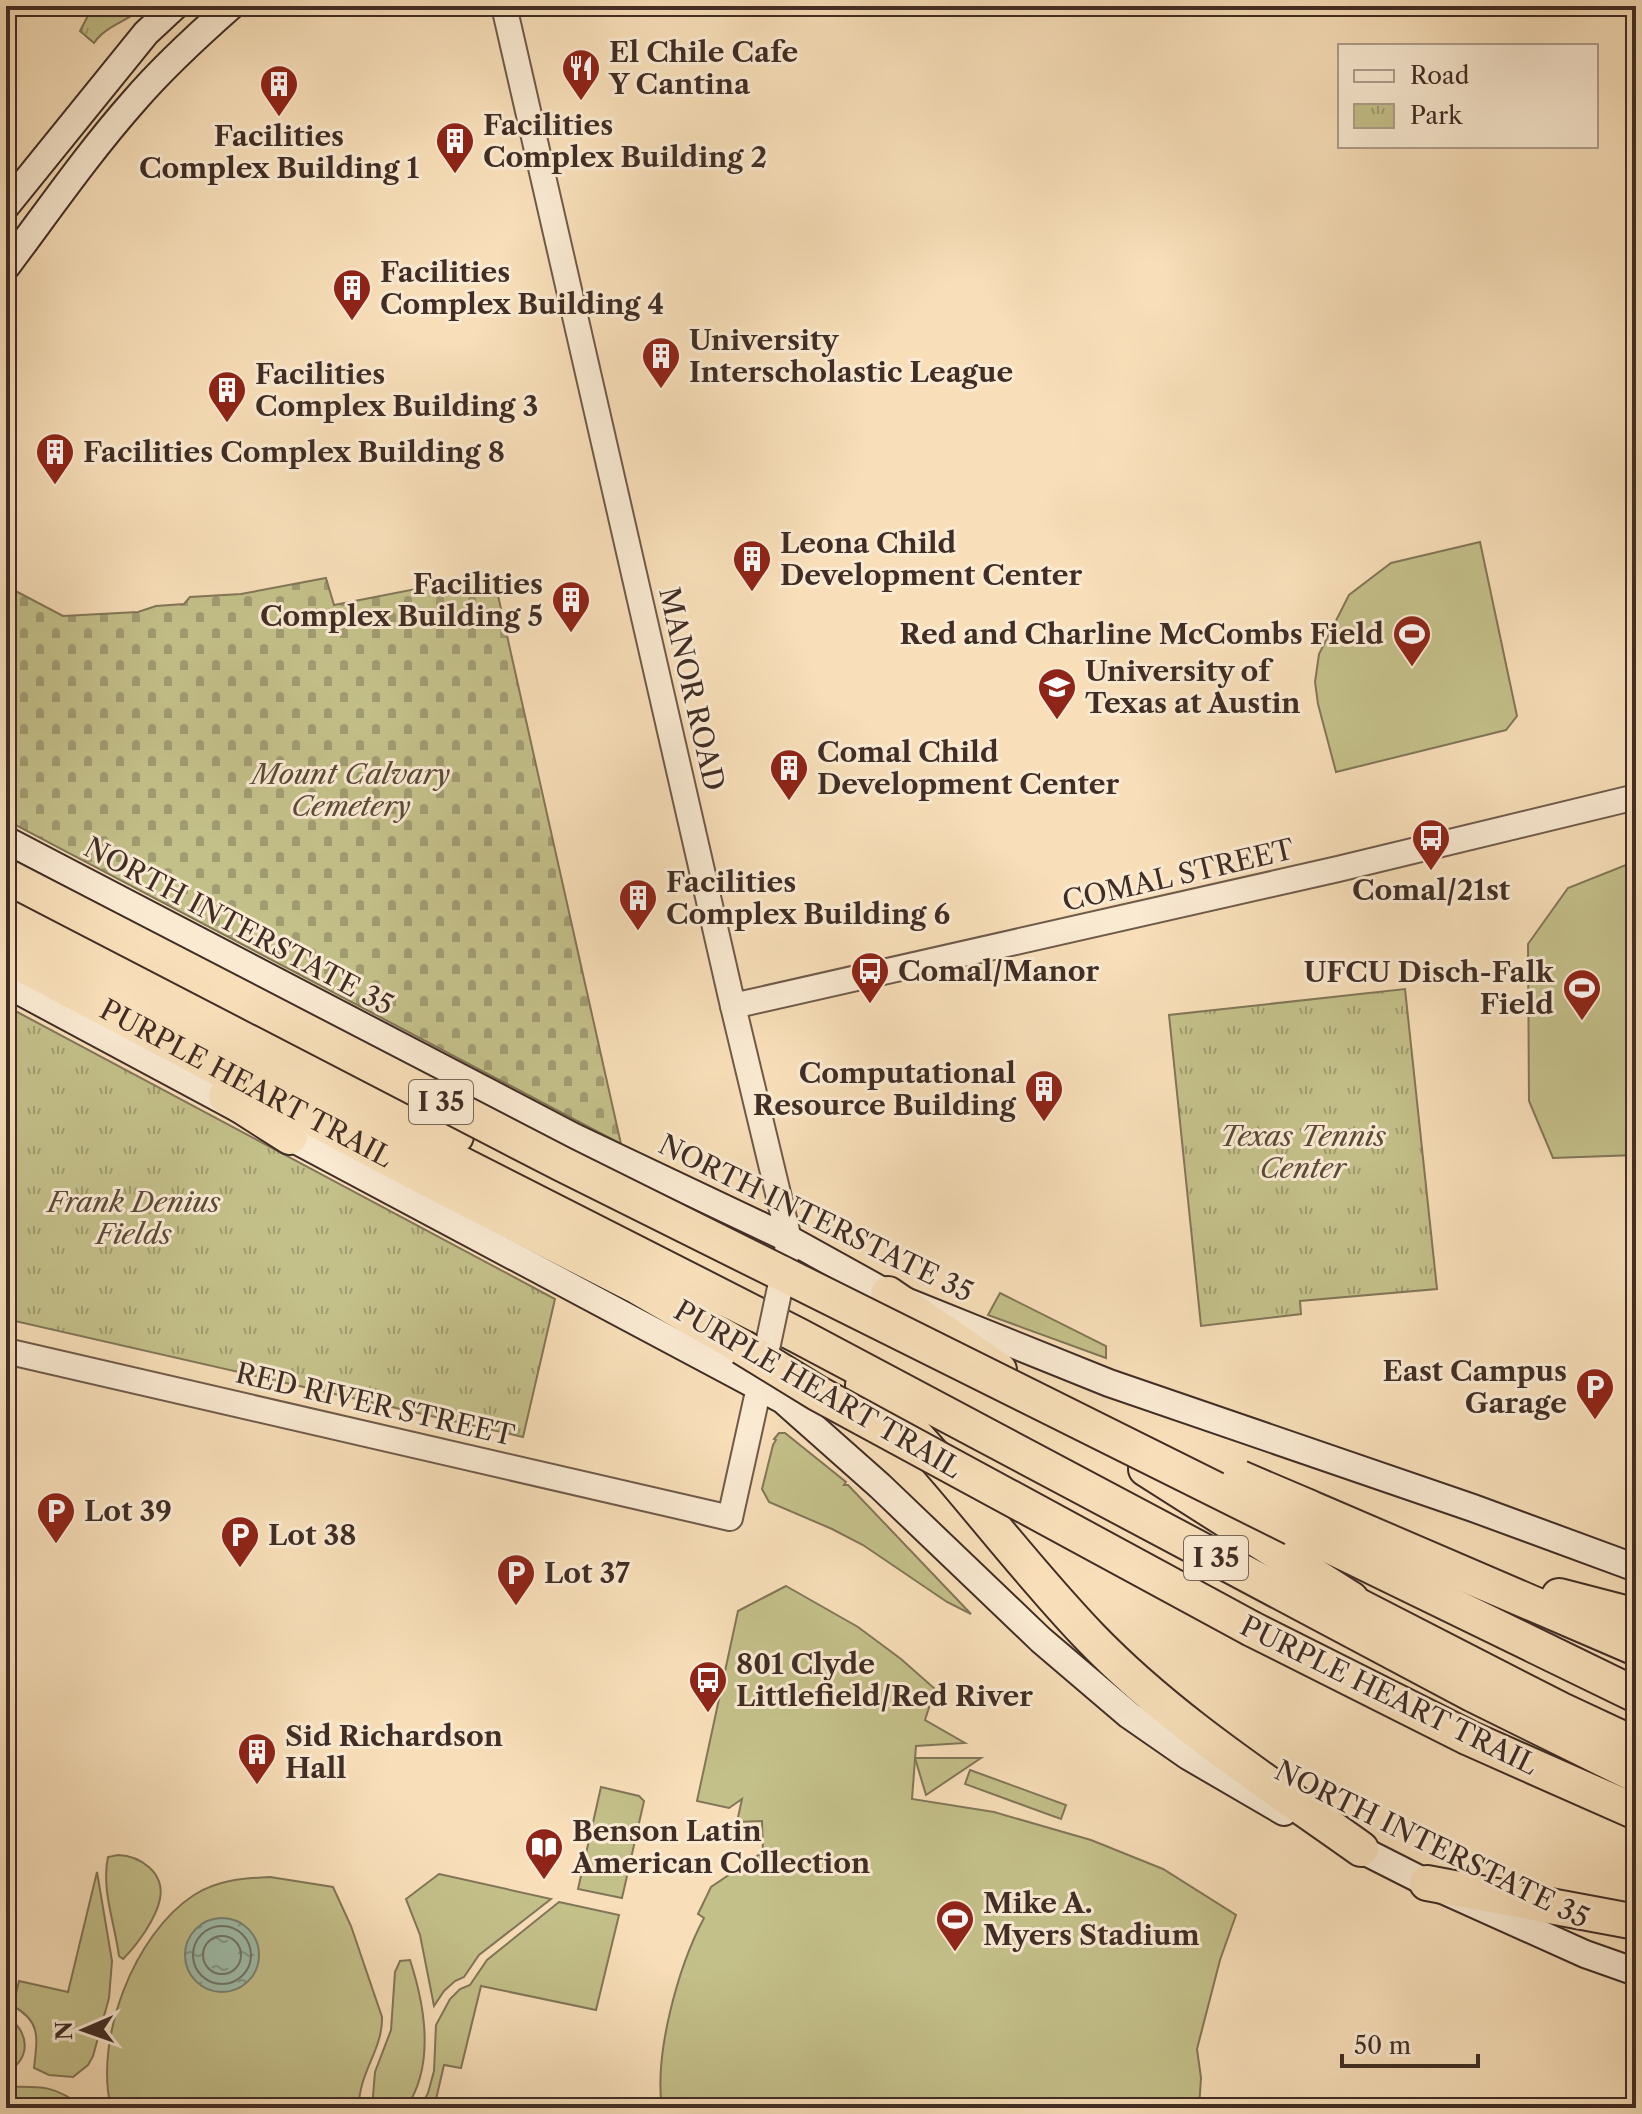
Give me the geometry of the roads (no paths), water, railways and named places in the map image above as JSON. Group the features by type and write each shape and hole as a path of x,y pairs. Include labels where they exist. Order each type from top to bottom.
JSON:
{"highway":[{"path":"6,858 179,990"},
{"name":"I 35","path":"6,876 562,1164 884,1309"},
{"name":"PURPLE HEART TRAIL","path":"6,898 1386,1621 1636,1745"},
{"name":"PURPLE HEART TRAIL","path":"6,926 289,1076 799,1336 1472,1694 1636,1775"},
{"path":"6,956 290,1137"},
{"name":"PURPLE HEART TRAIL","path":"6,956 638,1287 714,1329 817,1393 1252,1629 1469,1738 1636,1812"},
{"path":"884,1309 1300,1517 1636,1695"},
{"path":"884,1309 1099,1439 1386,1621"},
{"path":"799,1336 877,1395 907,1425 1043,1586 1091,1639 1151,1695 1191,1728 1361,1849"},
{"path":"1300,1517 1449,1566 1636,1616"},
{"path":"1449,1566 1636,1648"},
{"path":"1427,1883 1636,1922"}],"main road":[{"path":"6,206 146,33 175,6"},
{"path":"6,267 134,100 231,6"},
{"name":"NORTH INTERSTATE 35","path":"6,840 574,1137 789,1239 884,1309 1473,1508 1636,1568"},
{"name":"NORTH INTERSTATE 35","path":"6,984 783,1400 824,1434 986,1589 1129,1715 1188,1756 1293,1817 1427,1883 1585,1954 1636,1972"}],"street":[{"name":"MANOR ROAD","path":"504,6 789,1239 730,1518"},
{"name":"COMAL STREET","path":"733,1006 1338,869 1636,797"},
{"name":"RED RIVER STREET","path":"6,1351 730,1518"}],"water":[{"path":"222,1918 243,1924 253,1934 259,1955 253,1976 243,1986 222,1992 201,1986 191,1976 185,1955 191,1934 201,1924"}],"place":[{"name":"El Chile Cafe Y Cantina","path":"581,102"},
{"name":"Facilities Complex Building 1","path":"279,118"},
{"name":"Facilities Complex Building 2","path":"455,175"},
{"name":"Facilities Complex Building 4","path":"352,322"},
{"name":"University Interscholastic League","path":"661,390"},
{"name":"Facilities Complex Building 3","path":"227,424"},
{"name":"Facilities Complex Building 8","path":"55,486"},
{"name":"Leona Child Development Center","path":"752,593"},
{"name":"Facilities Complex Building 5","path":"571,634"},
{"name":"Red and Charline McCombs Field","path":"1412,668"},
{"name":"University of Texas at Austin","path":"1057,721"},
{"name":"Comal Child Development Center","path":"789,802"},
{"name":"Comal/21st","path":"1431,872"},
{"name":"Facilities Complex Building 6","path":"638,932"},
{"name":"Comal/Manor","path":"870,1005"},
{"name":"UFCU Disch-Falk Field","path":"1582,1022"},
{"name":"Computational Resource Building","path":"1044,1123"},
{"name":"East Campus Garage","path":"1595,1421"},
{"name":"Lot 39","path":"56,1545"},
{"name":"Lot 38","path":"240,1569"},
{"name":"Lot 37","path":"516,1607"},
{"name":"801 Clyde Littlefield/Red River","path":"708,1714"},
{"name":"Sid Richardson Hall","path":"257,1786"},
{"name":"Benson Latin American Collection","path":"544,1881"},
{"name":"Mike A. Myers Stadium","path":"955,1953"}],"park label":[{"name":"Mount Calvary Cemetery","path":"351,790"},
{"name":"Texas Tennis Center","path":"1303,1152"},
{"name":"Frank Denius Fields","path":"134,1218"}]}
